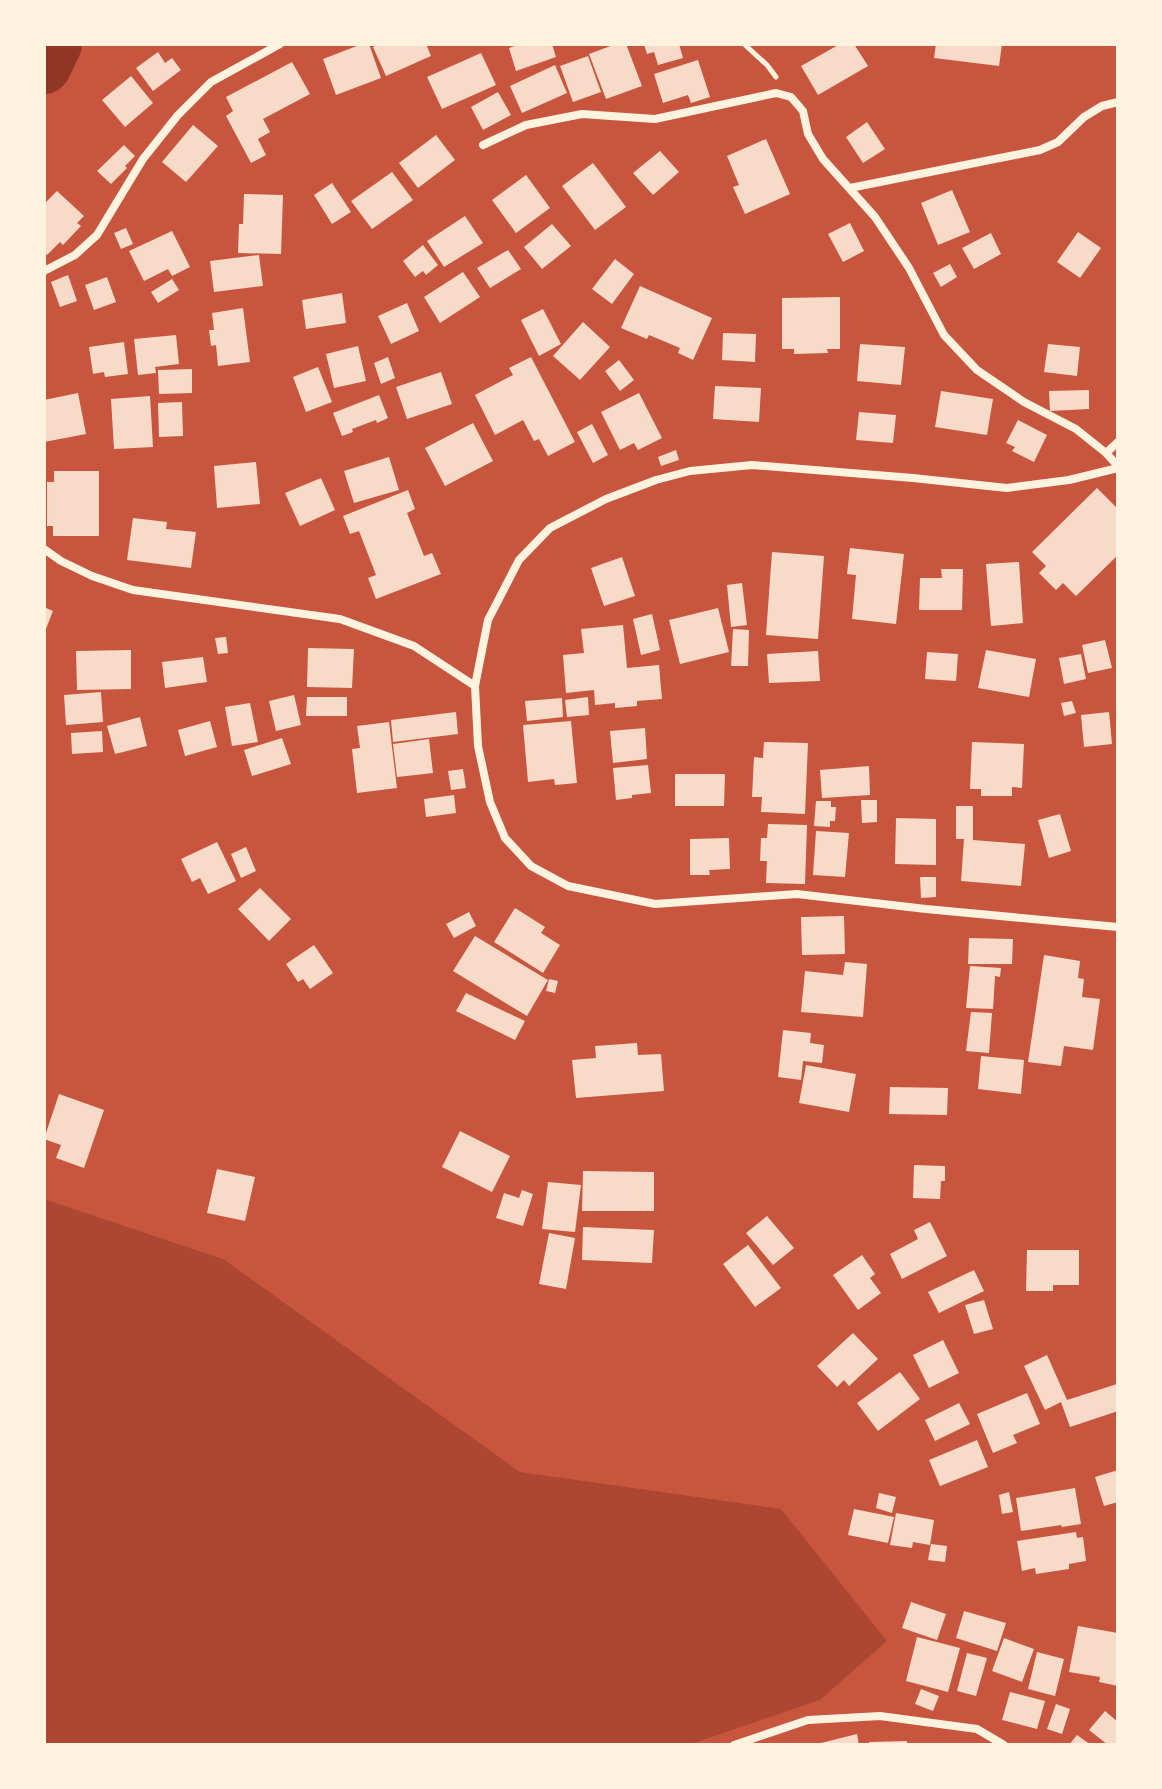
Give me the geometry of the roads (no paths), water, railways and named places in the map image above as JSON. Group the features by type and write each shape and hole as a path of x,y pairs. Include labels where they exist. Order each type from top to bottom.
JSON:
{"street":[{"path":"44,271 75,255 97,235 143,159 178,115 211,82 280,44"},
{"path":"483,145 526,125 582,114 655,119 776,93 791,97 803,111 808,134 823,159 875,217 909,268 944,335 977,370 1024,402 1076,429 1118,467 1069,480 1007,488 752,465 690,471 606,499 550,528 519,560 488,620 475,686 478,746 490,802 505,838 531,866 568,886 655,904 797,894 1118,927"},
{"path":"850,188 1040,150 1058,142 1093,111 1118,102"},
{"path":"1106,453 1118,442"},
{"path":"44,549 92,576 133,590 340,619 414,646 475,686"},
{"path":"734,1745 808,1720 880,1716 977,1729 1004,1745"}],"waterway":[{"path":"44,67 55,44"}]}
